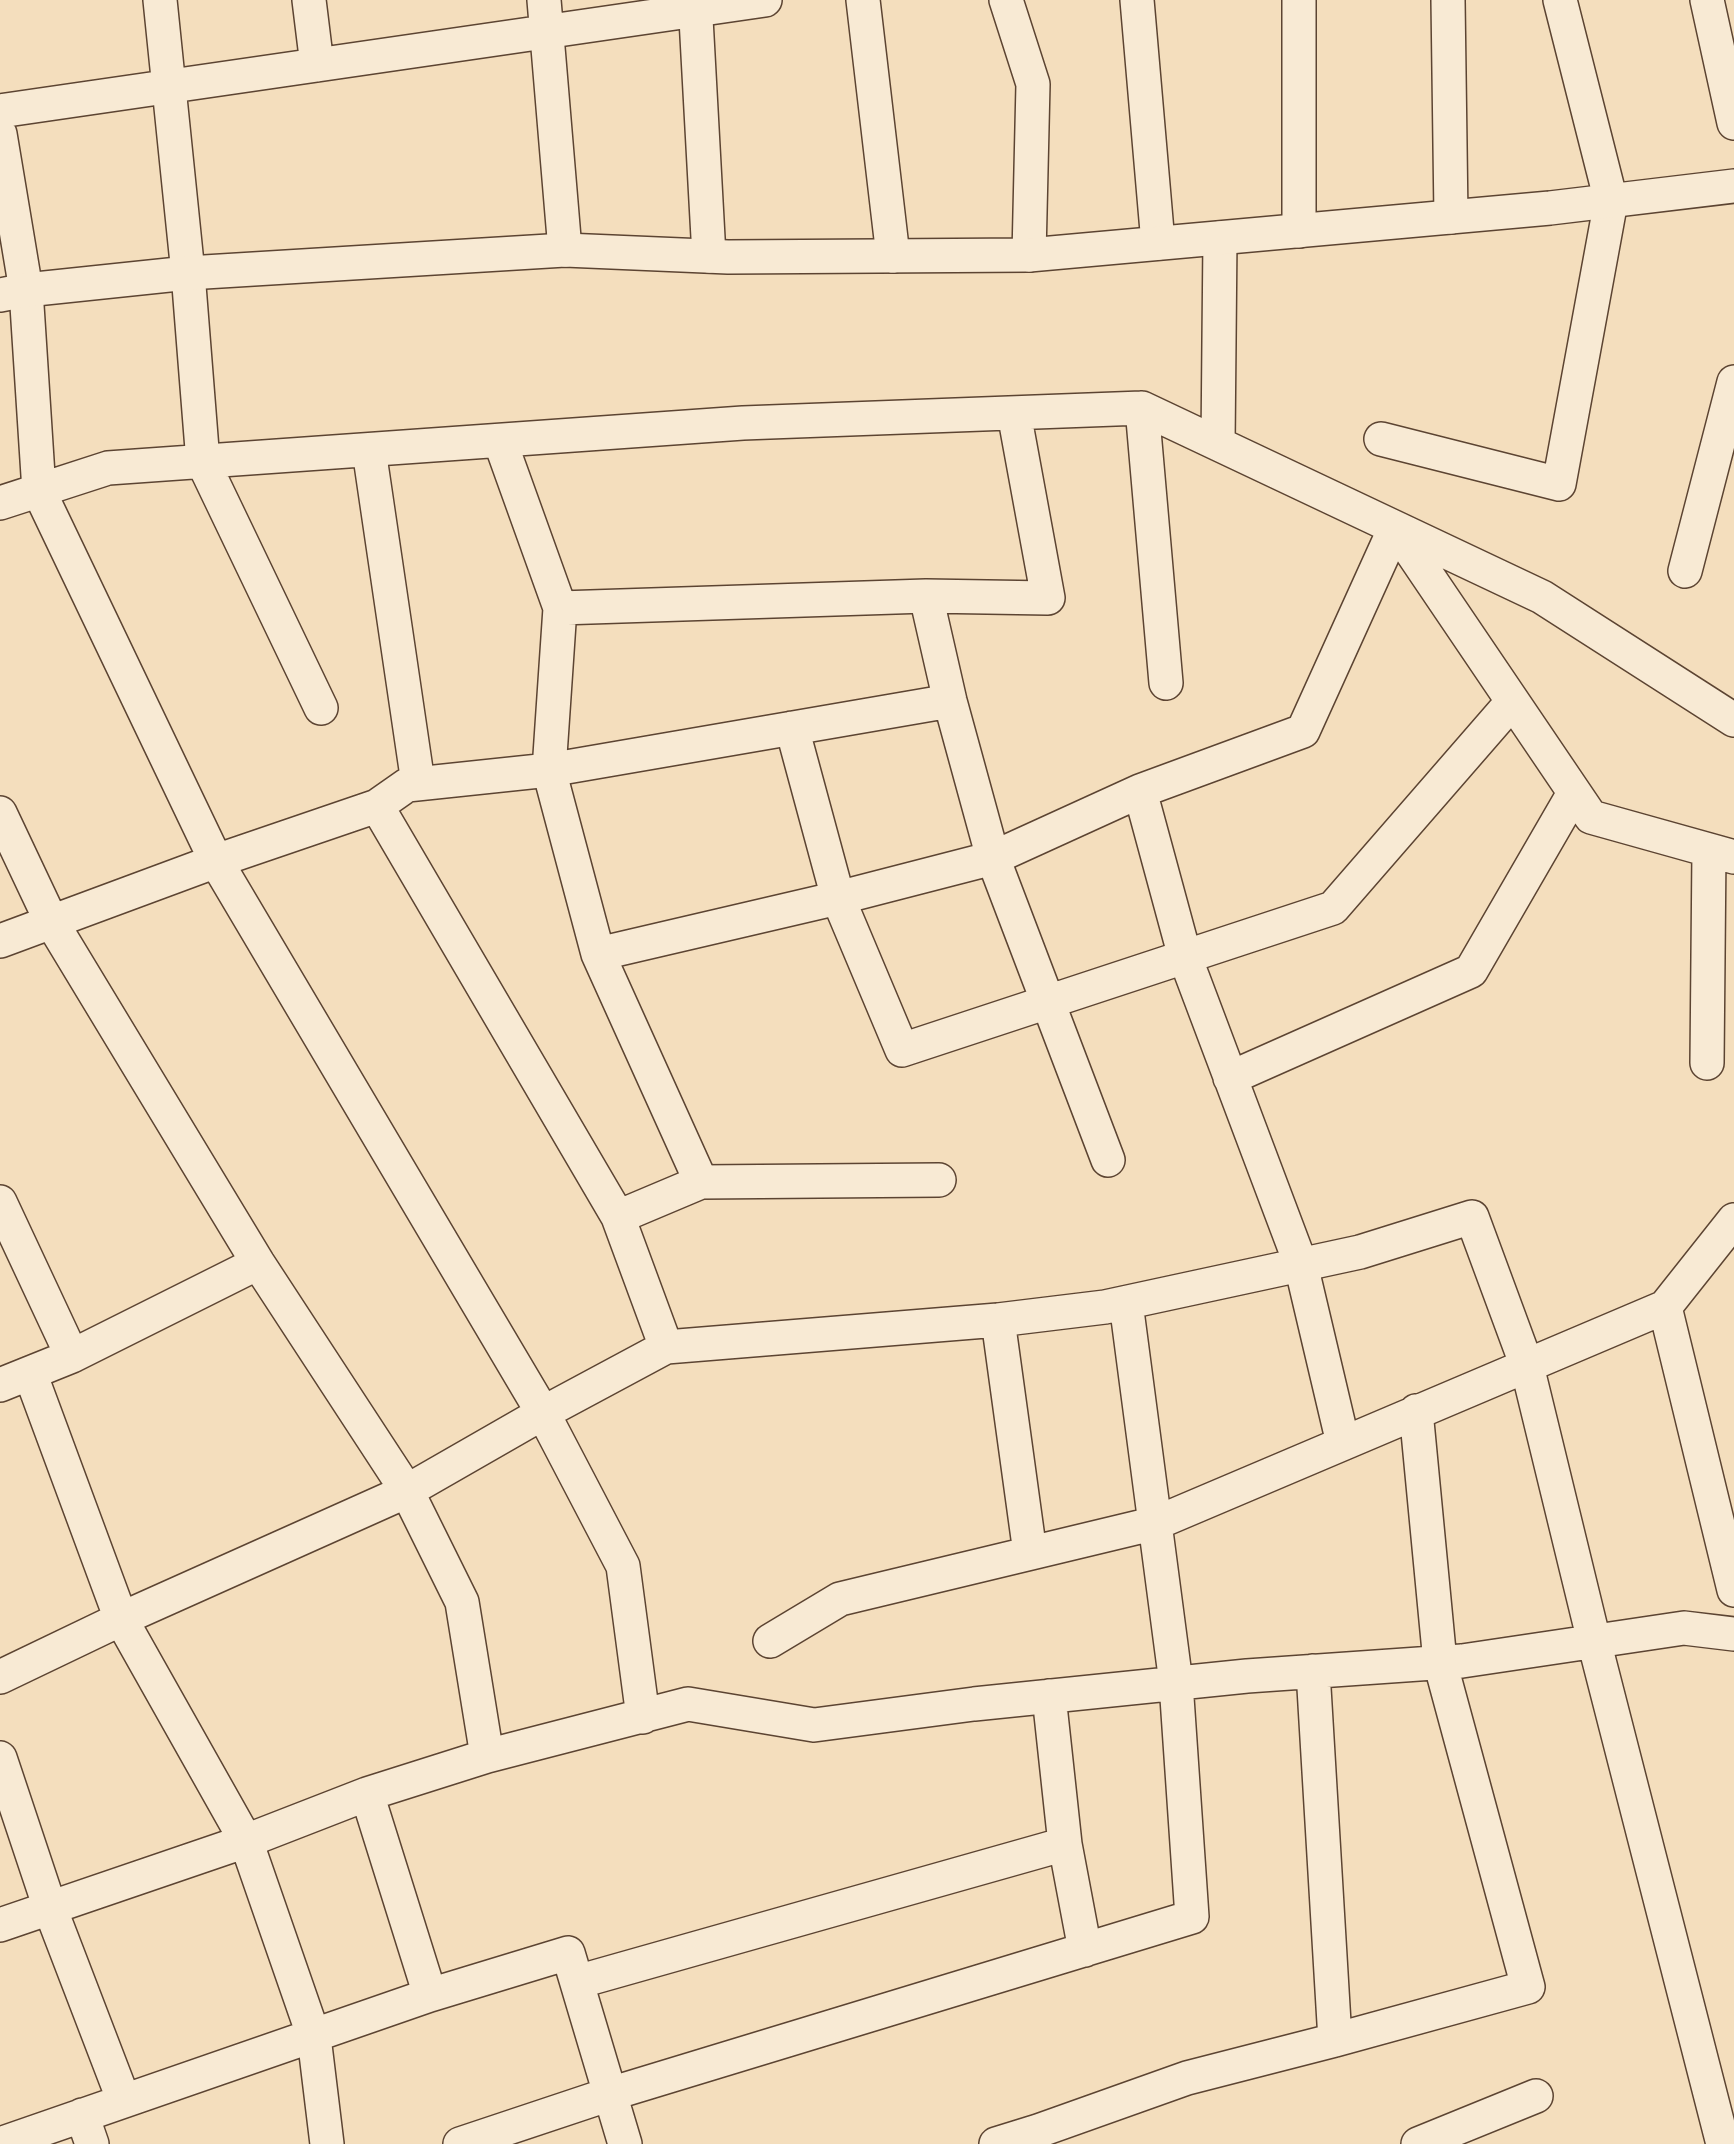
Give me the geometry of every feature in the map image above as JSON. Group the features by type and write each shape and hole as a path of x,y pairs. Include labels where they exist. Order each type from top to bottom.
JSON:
{"street":[{"path":"160,0 188,273 203,462 321,708"},
{"path":"309,0 317,65"},
{"path":"0,111 317,65 545,16 765,0"},
{"path":"863,0 893,256"},
{"path":"1006,0 1033,84 1029,255"},
{"path":"1137,0 1158,243"},
{"path":"1299,0 1299,231"},
{"path":"1448,0 1450,217"},
{"path":"1381,439 1559,484 1611,201 1560,0"},
{"path":"1707,0 1734,123"},
{"path":"695,5 709,256"},
{"path":"545,16 565,250"},
{"path":"0,134 13,292 39,491 216,861 543,1413 623,1566 643,1717"},
{"path":"13,292 188,273 565,250 709,256 1029,255 1550,208 1734,186"},
{"path":"1218,444 1220,238"},
{"path":"1685,571 1734,382"},
{"path":"1143,408 1166,683"},
{"path":"0,503 108,468 743,423 1143,408 1542,597 1734,720"},
{"path":"560,608 926,596 1048,598 1014,413"},
{"path":"500,441 560,608 549,770 598,954 701,1182"},
{"path":"369,450 418,783"},
{"path":"1395,528 1591,817 1722,853 1707,1063"},
{"path":"598,954 838,898 993,858 1140,790 1303,731 1395,528"},
{"path":"926,596 950,701 993,858 1108,1160"},
{"path":"0,941 216,861 377,806 407,785 549,770 950,701"},
{"path":"792,728 838,898 902,1050 1333,908 1512,702"},
{"path":"1140,790 1185,957 1301,1265 1343,1443"},
{"path":"1230,1078 1471,970 1574,793"},
{"path":"377,806 618,1217 666,1347"},
{"path":"0,813 51,921 258,1263 407,1491 462,1602 487,1756"},
{"path":"618,1217 701,1182 939,1180"},
{"path":"0,1202 72,1356"},
{"path":"0,1677 121,1619 407,1491 543,1413 666,1347 998,1320 1126,1303 1360,1252 1472,1217 1527,1365 1594,1641 1722,2144"},
{"path":"770,1641 840,1599 1155,1523 1665,1307 1734,1220"},
{"path":"0,1385 72,1356 258,1263"},
{"path":"460,2144 610,2094 1192,1917 1176,1683 1126,1303"},
{"path":"1665,1307 1734,1590"},
{"path":"998,1320 1030,1553"},
{"path":"30,1373 121,1619 246,1841 314,2037 327,2144"},
{"path":"996,2144 1187,2078 1528,1987 1440,1662 1416,1411"},
{"path":"0,1925 246,1841 368,1794 487,1756 688,1704 814,1725 1176,1683 1462,1660 1684,1628 1734,1634"},
{"path":"1313,1671 1335,2040"},
{"path":"1049,1696 1065,1844 1085,1950"},
{"path":"0,1758 50,1908 124,2101"},
{"path":"368,1794 430,1995"},
{"path":"577,1982 1065,1844"},
{"path":"0,2144 87,2130 124,2101 430,1995 568,1953 625,2144"},
{"path":"1418,2144 1536,2096"}]}
